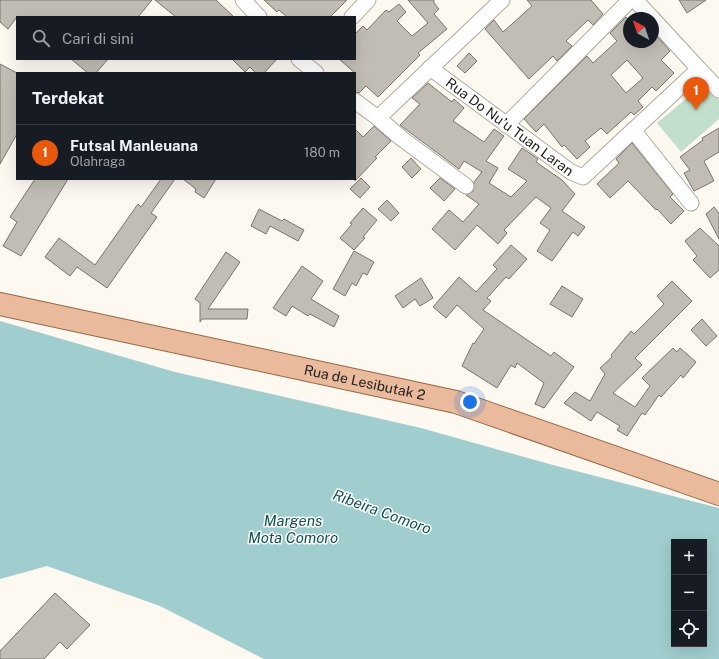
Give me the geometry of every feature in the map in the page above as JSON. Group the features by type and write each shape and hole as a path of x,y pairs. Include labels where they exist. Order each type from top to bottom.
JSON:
{"main road":[{"name":"Rua de Lesibutak 2","path":"0,304 456,402 719,494"}],"street":[{"path":"243,0 258,16"},
{"path":"353,16 368,0"},
{"path":"378,118 502,0"},
{"path":"506,125 630,0"},
{"path":"635,0 646,12"},
{"path":"659,26 719,90"},
{"name":"Rua Do Nu’u Tuan Laran","path":"430,68 570,172 584,177 699,69"},
{"path":"356,102 401,138 466,186"},
{"path":"633,130 691,203"}],"green space":[{"path":"705,83 719,100 719,119 681,152 657,123"}],"water":[{"name":"Margens Mota Comoro","path":"0,321 175,372 421,428 553,465 719,508 719,659 264,659 160,606 47,566 0,579"}],"building":[{"path":"0,0 152,0 139,16 16,16 16,18 8,29 0,22"},
{"path":"155,0 216,0 233,16 175,16"},
{"path":"264,0 347,0 331,16 286,16 279,10 277,12"},
{"path":"408,0 434,0 434,3 439,9 434,14 447,29 418,53 420,55 378,97 366,86 359,93 356,92 356,72 354,72 340,60 356,60 356,33 363,26 367,30 386,10 389,12 399,4 406,12 397,21 412,36 428,23"},
{"path":"527,0 591,0 603,14 593,25 588,20 566,41 572,46 557,61 553,56 529,79 485,29 494,20 503,32 532,6"},
{"path":"679,0 706,0 687,13"},
{"path":"623,20 623,48 659,48 659,39 670,51 661,60 674,73 656,91 652,87 638,101 643,107 634,115 631,112 607,134 601,128 585,141 590,147 577,159 564,145 562,147 544,124 536,132 524,119 587,56 593,63 617,41 610,33","holes":["627,60 643,78 626,93 611,75"]},
{"path":"469,53 477,61 465,73 457,66"},
{"path":"72,60 107,60 97,72 87,72"},
{"path":"233,60 276,60 265,72 255,72 250,67 245,72"},
{"path":"0,64 16,72 16,136 0,164"},
{"path":"428,83 452,102 454,99 464,108 453,121 484,142 494,129 504,136 486,161 498,168 489,183 511,197 527,181 508,169 522,148 538,159 536,162 562,180 575,194 562,211 585,227 578,236 573,232 552,261 537,251 550,230 540,223 551,208 536,197 504,230 507,233 498,244 477,225 455,250 432,229 449,210 463,222 479,204 466,195 473,191 474,182 482,172 464,161 459,169 400,125 420,104 412,98"},
{"path":"374,126 391,141 375,157 377,158 356,180 356,130 363,137"},
{"path":"719,128 719,152 704,161 714,181 694,191 684,173 690,170 680,157 703,140 702,138"},
{"path":"632,143 673,194 670,197 684,211 671,224 628,181 610,198 597,184 619,163 616,159"},
{"path":"411,158 421,169 412,178 402,167"},
{"path":"361,178 370,187 360,198 350,189"},
{"path":"440,178 455,189 444,201 430,188"},
{"path":"34,180 67,180 21,256 3,246 17,222 10,217"},
{"path":"160,180 174,180 151,213 157,217 107,288 77,267 70,276 45,257 59,238 95,265 138,204 141,207"},
{"path":"184,180 215,180 204,198 195,192 196,189"},
{"path":"387,200 399,213 391,221 378,209"},
{"path":"714,207 719,213 719,239 706,214"},
{"path":"363,208 377,220 363,237 365,238 354,250 340,238"},
{"path":"259,209 282,221 284,219 304,230 298,241 270,226 266,234 251,226"},
{"path":"700,228 719,246 719,270 710,278 693,260 697,256 685,241"},
{"path":"511,245 527,259 509,279 506,277 487,298 491,301 483,310 551,356 554,352 574,367 544,408 535,404 544,383 517,363 515,368 511,365 497,388 462,366 473,343 474,344 484,329 457,305 446,318 433,307 459,277 476,292 497,269 493,265"},
{"path":"354,251 374,262 367,275 363,273 356,286 352,283 345,296 333,289"},
{"path":"226,252 240,262 208,309 248,309 247,319 202,319 200,322 200,303 195,299"},
{"path":"302,266 323,281 311,299 339,316 334,327 310,314 308,316 292,306 286,316 273,308"},
{"path":"421,278 433,298 420,306 415,299 403,308 395,296"},
{"path":"672,281 692,301 635,358 642,365 613,393 635,407 650,386 642,378 673,348 677,352 680,348 696,362 683,378 681,375 661,397 659,395 645,415 642,413 627,436 617,430 620,426 597,412 591,421 564,403 575,392 590,401 605,374 600,368 612,357 611,355 631,331 634,334 664,304 657,296"},
{"path":"562,286 583,299 572,317 550,304"},
{"path":"702,319 717,336 706,346 691,330"},
{"path":"55,593 90,625 67,649 60,642 44,659 0,659 0,651"}],"place":[{"name":"Futsal Manleuana","path":"696,110"}],"water label":[{"name":"Ribeira Comoro","path":"382,512"}]}
